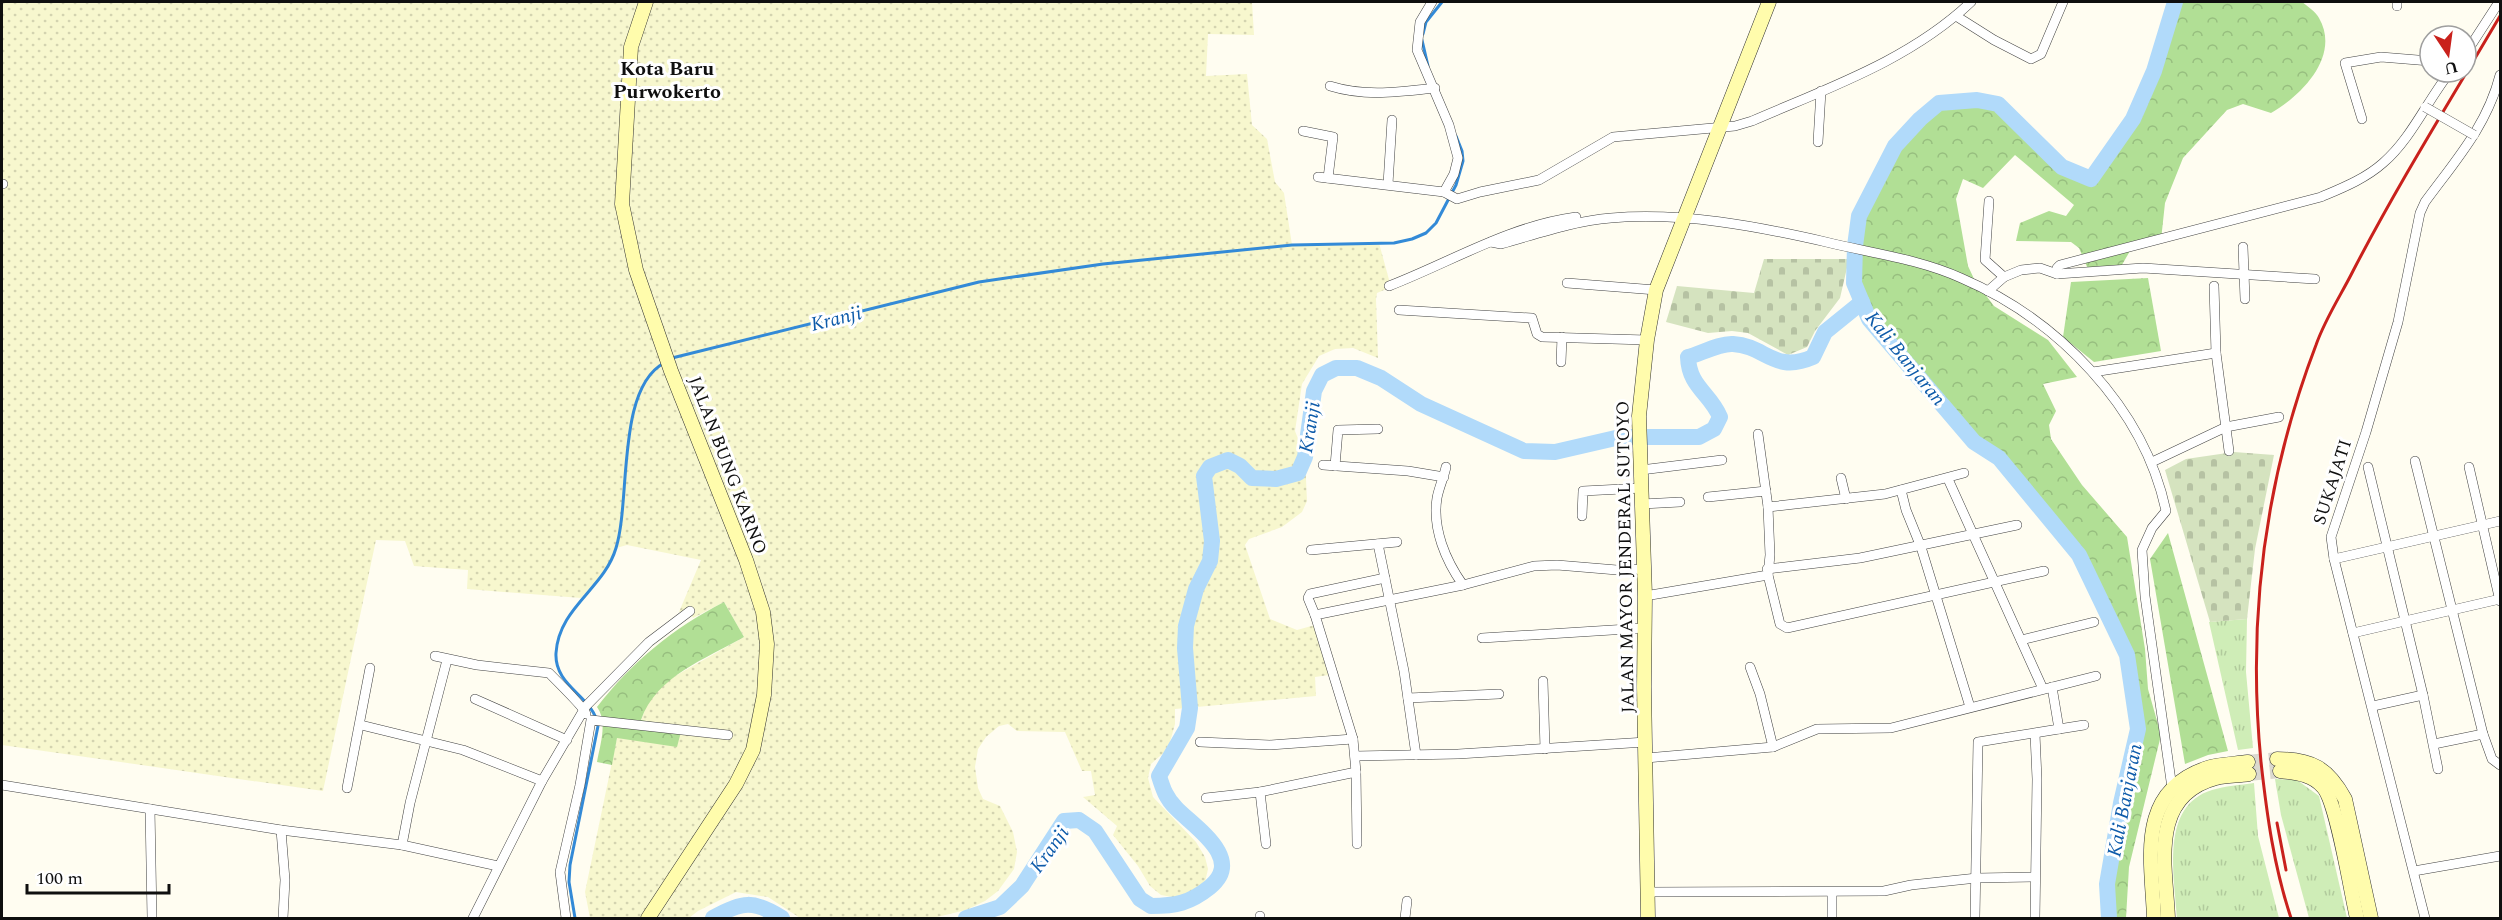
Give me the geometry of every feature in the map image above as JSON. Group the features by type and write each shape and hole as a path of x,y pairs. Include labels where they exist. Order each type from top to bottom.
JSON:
{"main road":[{"name":"JALAN BUNG KARNO","path":"646,2 631,47 626,100 622,204 636,270 671,371 746,560 763,612 767,644 764,696 753,750 730,793 648,918"},
{"name":"JALAN MAYOR JENDERAL SUTOYO","path":"1648,918 1645,596 1640,416 1647,340 1656,290 1718,127 1769,2"},
{"path":"2357,918 2332,805 2323,787 2303,773 2279,765 2305,761 2321,769 2336,782 2345,800 2371,918"},
{"path":"2154,918 2150,834 2161,803 2172,789 2208,767 2249,768 2216,778 2195,788 2182,798 2171,813 2163,850 2168,918"}],"street":[{"path":"1432,2 1420,22 1417,50 1435,88 1458,158 1448,194"},
{"path":"1303,131 1333,137 1323,177 1388,184 1448,194 1460,199 1480,192 1539,180 1613,137 1752,122 1891,58 1956,16 1971,2"},
{"path":"1956,16 2024,58 2031,59 2041,54 2063,2"},
{"path":"2478,34 2499,2"},
{"path":"2362,119 2345,63 2381,57 2418,60"},
{"name":"SUKAJATI","path":"2425,918 2334,559 2331,537 2392,344 2420,213 2425,202 2474,135 2493,103 2499,87 2500,75"},
{"path":"2057,274 2057,268 2060,265 2320,197 2349,185 2369,174 2387,159 2441,84"},
{"path":"1330,86 1351,91 1379,93 1435,88"},
{"path":"1818,142 1821,91"},
{"path":"2425,107 2474,135"},
{"path":"1388,184 1392,120"},
{"path":"1989,201 1985,260 2004,277"},
{"path":"1389,286 1491,242 1500,235 1569,218 1609,213 1685,215 1784,232 1960,277 1988,291 2031,318 2093,372 2132,424 2152,462 2166,511 2152,528 2142,550 2145,596 2172,789"},
{"path":"2243,247 2245,299"},
{"path":"1988,291 2004,277 2030,268 2046,268 2057,274 2143,268 2314,279"},
{"path":"1567,283 1656,290"},
{"path":"2214,286 2216,353 2229,451"},
{"path":"1399,310 1532,318 1539,336 1647,340"},
{"path":"1562,337 1562,362"},
{"path":"2093,372 2216,353"},
{"path":"2152,462 2226,427 2279,417"},
{"path":"1335,466 1338,430 1378,429"},
{"path":"1758,434 1768,507 1770,555 1768,572 1778,617 1783,628 2044,571"},
{"path":"1641,469 1722,460"},
{"path":"2415,461 2483,734 2492,759 2500,765"},
{"path":"1323,465 1408,471 1444,477"},
{"path":"1446,466 1437,498 1436,521 1444,552 1463,585"},
{"path":"2368,467 2423,695 2438,769"},
{"path":"2353,633 2500,600 2497,573 2469,467"},
{"path":"1768,507 1846,499 1901,490 1964,473"},
{"path":"1841,478 1846,499"},
{"path":"1948,478 2021,640 2048,688 2059,729"},
{"path":"1582,516 1583,490 1642,488"},
{"path":"1901,490 1970,706"},
{"path":"1708,496 1766,491"},
{"path":"1642,504 1680,502"},
{"path":"2334,559 2386,549 2500,521"},
{"path":"1645,596 1768,572 1921,547 1973,533 2017,525"},
{"path":"1311,550 1397,542"},
{"path":"1378,544 1408,698 1416,754"},
{"path":"1315,615 1389,602 1533,566 1644,569"},
{"path":"1357,844 1353,738 1308,598 1310,594 1385,578"},
{"path":"473,918 542,781 585,707 594,695 649,642 690,611"},
{"path":"2021,640 2094,622"},
{"path":"1482,638 1644,628"},
{"path":"435,656 447,660 549,673 559,686 585,707 594,720 560,872 566,918"},
{"path":"402,845 447,660"},
{"path":"1750,667 1760,694 1773,747"},
{"path":"347,789 361,725 370,668"},
{"path":"1646,758 1773,747 1817,729 1891,728 1970,706 2096,676"},
{"path":"1543,681 1545,749"},
{"path":"1408,698 1498,694"},
{"path":"2373,706 2423,695"},
{"path":"475,699 567,740"},
{"path":"594,720 728,735"},
{"path":"361,725 463,750 542,781"},
{"path":"1975,918 1978,742 2084,725"},
{"path":"2035,734 2037,779 2035,918"},
{"path":"2434,744 2483,734"},
{"path":"1200,742 1269,745 1353,738"},
{"path":"1355,756 1545,749 1646,742"},
{"path":"1206,798 1260,792 1356,772"},
{"path":"2,785 281,830 402,845 498,866"},
{"path":"1260,792 1266,844"},
{"path":"150,809 152,918"},
{"path":"281,830 285,879 283,918"},
{"path":"2414,871 2500,856"},
{"path":"1648,892 1884,891 1911,885 1977,878 2034,877"},
{"path":"1832,892 1832,918"},
{"path":"1405,918 1407,901"}],"green space":[{"path":"2,2 1252,2 1254,35 1208,34 1206,76 1247,74 1252,125 1267,139 1275,182 1284,193 1292,245 1379,243 1391,287 1377,293 1378,358 1353,348 1335,349 1319,356 1302,384 1295,431 1305,457 1307,501 1302,512 1282,527 1249,539 1245,545 1270,619 1297,630 1315,625 1329,675 1315,677 1316,696 1175,709 1175,724 1168,749 1151,764 1148,778 1153,797 1196,842 1205,857 1208,869 1205,882 1194,892 1177,898 1161,895 1150,886 1138,866 1113,835 1117,826 1083,797 1095,795 1091,771 1082,771 1065,732 1017,731 1008,724 999,726 986,737 978,749 975,767 978,788 983,799 1000,806 1013,832 1017,852 1014,869 998,891 985,901 966,910 933,918 800,918 768,897 736,892 689,918 590,918 585,892 617,738 641,721 647,703 668,680 744,637 724,602 693,618 690,611 679,612 701,560 627,545 616,548 608,568 581,598 467,589 468,570 414,566 405,541 376,540 323,791 2,745"},
{"path":"2175,2 2302,2 2319,18 2324,32 2325,46 2314,73 2283,106 2271,113 2243,104 2227,110 2183,158 2165,203 2161,240 2134,244 2119,270 2088,269 2079,248 2071,242 2016,241 2020,223 2049,211 2066,216 2074,205 2015,155 1983,188 1963,179 1956,199 1968,266 1975,281 1994,306 2048,340 2077,377 2043,384 2056,411 2049,425 2051,439 2082,485 2127,537 2145,649 2148,689 2161,735 2129,867 2126,918 2109,918 2107,884 2121,803 2138,729 2127,655 2079,555 1999,458 1974,442 1869,319 1854,283 1855,246 1859,216 1895,146 1920,119 1939,103 1977,100 1998,104 2062,167 2091,179 2133,119 2154,71"},
{"path":"1764,259 1849,259 1840,298 1815,331 1807,347 1788,355 1748,333 1732,331 1708,333 1666,322 1677,286 1754,293"},
{"path":"2148,278 2161,351 2094,362 2063,337 2071,282"},
{"path":"2234,452 2274,455 2255,549 2247,619 2210,622 2165,470 2186,459"},
{"path":"2168,533 2228,751 2208,755 2185,764 2150,559"},
{"path":"724,602 744,637 699,661 670,680 648,705 641,720 682,728 677,747 617,738 612,765 597,762 603,727 597,707 624,675 654,647 705,612"},
{"path":"2247,619 2246,672 2253,748 2238,750 2209,622"},
{"path":"2275,779 2297,780 2319,796 2347,918 2309,918 2281,815"},
{"path":"2254,783 2258,836 2279,918 2177,918 2174,845 2177,827 2184,811 2195,798 2212,790"}],"waterway":[{"name":"Kranji","path":"1423,34 1426,22 1442,2"},
{"name":"Kali Banjaran","path":"2109,918 2107,884 2121,803 2138,729 2127,655 2079,555 1999,458 1974,442 1869,319 1854,283 1855,246 1859,216 1895,146 1920,119 1939,103 1977,100 1998,104 2062,167 2091,179 2133,119 2154,71 2175,2"},
{"name":"Kranji","path":"1422,40 1428,66"},
{"name":"Kranji","path":"672,358 979,282 1103,264 1292,245 1394,243 1412,239 1426,233 1436,223 1456,185 1463,161 1456,136"},
{"name":"Kranji","path":"966,918 1000,907 1022,886 1064,821 1079,820 1095,831 1140,899 1151,906 1175,904 1196,897 1210,887 1219,876 1222,865 1219,854 1204,834 1170,801 1159,776 1187,728 1190,708 1185,648 1186,626 1196,589 1210,561 1212,541 1204,476 1210,467 1228,460 1240,466 1252,478 1276,479 1298,473 1305,457 1314,391 1322,375 1336,368 1357,368 1381,378 1421,404 1524,451 1555,452 1620,437 1699,437 1714,429 1720,417 1692,376 1688,357 1728,344 1754,349 1779,361 1800,361 1813,357 1825,332 1862,302"},
{"name":"Kranji","path":"575,918 569,882 570,865 598,726 589,707 561,675 556,653 565,623 602,575 616,548 628,447 638,396 649,376 664,363"},
{"name":"Kranji","path":"713,918 732,908 748,905 763,908 782,918"}],"tunnel":[{"path":"2248,762 2277,759"},
{"path":"2249,774 2280,771"}],"railway":[{"path":"2291,918 2276,860 2261,762 2256,655 2264,550 2272,499 2284,447 2298,396 2328,316 2406,174 2500,16"},
{"path":"2277,823 2286,870"}],"district":[{"name":"Kota Baru Purwokerto","path":"667,80"}]}
